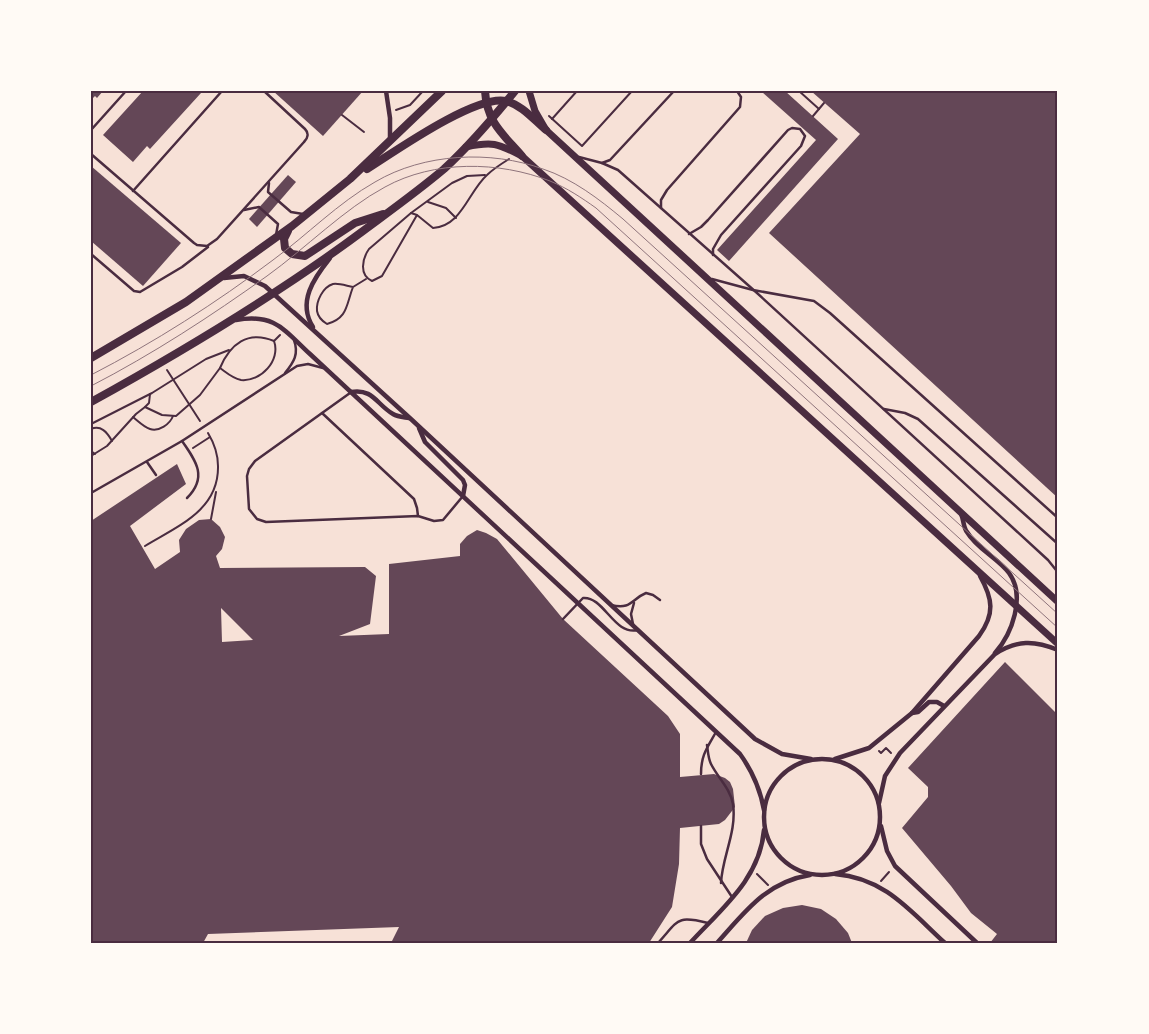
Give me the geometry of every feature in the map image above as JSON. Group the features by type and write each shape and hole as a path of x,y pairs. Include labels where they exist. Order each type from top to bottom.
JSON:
{"main road":[{"path":"91,358 161,318 218,280 292,226 350,179 442,91"},
{"path":"485,91 486,102 492,119 503,136 519,154 1058,644"},
{"path":"91,402 233,320 336,251 444,169 492,119 515,91"},
{"path":"529,91 537,115 546,130"},
{"path":"350,179 434,128 486,102 507,101 520,108 1058,602"},
{"path":"466,147 479,144 499,144 519,154"},
{"path":"292,226 284,239 285,248 292,254 305,256 355,223 387,213"}],"street":[{"path":"386,91 390,118 390,142"},
{"path":"318,334 308,319 306,302 314,280 336,251"},
{"path":"218,280 226,277 244,276 261,283 274,294 419,426 756,740 782,754 839,761 857,770 871,785 879,804"},
{"path":"233,320 258,317 272,321 284,330 740,754 749,766 761,794 764,810 763,842 759,857 745,884 690,943"},
{"path":"351,392 363,391 371,395 391,413 412,420"},
{"path":"419,426 425,442 463,480 465,491 463,496"},
{"path":"961,512 969,536 1009,573 1015,587 1015,614 1007,636 1000,647 896,758 885,776 879,804 882,836 895,866 977,943"},
{"path":"831,760 857,753 872,746 912,713 986,627 990,618 991,601 988,590 978,572"},
{"path":"986,663 1007,647 1018,644 1031,642 1058,650"},
{"path":"912,713 918,712 930,702 937,702 944,706"},
{"path":"764,810 769,792 779,777 793,766 811,759"},
{"path":"832,874 845,870 866,855 875,838 880,820"},
{"path":"764,826 771,846 777,855 793,868 813,874"},
{"path":"717,943 758,898 772,888 791,879 813,874 832,874 856,877 877,885 890,893 945,943"}],"lane":[{"path":"91,130 126,91"},
{"path":"133,190 222,91"},
{"path":"91,254 134,290 140,292 190,261 217,239 270,182 304,142 308,132 264,91"},
{"path":"602,163 615,156 674,91"},
{"path":"660,208 661,200 667,190 740,107 741,97 737,91"},
{"path":"689,234 708,220 788,130 795,127 800,129 805,136 801,146 721,235 713,254"},
{"path":"91,154 198,245 208,246 217,239"},
{"path":"573,155 602,163 618,170 753,290 1052,564 1058,575"},
{"path":"270,182 268,192 291,212 309,213"},
{"path":"244,210 259,206 278,224 276,238"},
{"path":"705,277 753,290 814,301 830,313 1058,518"},
{"path":"281,378 295,358 297,349 294,339"},
{"path":"91,493 182,441 302,364 314,364 328,370"},
{"path":"351,392 256,461 249,469 247,476 249,508 257,519 266,522 418,516 434,521 442,520 463,496"},
{"path":"882,408 905,413 918,419 1058,544"},
{"path":"322,413 414,499 418,516"},
{"path":"182,441 196,464 200,477 194,492 187,498"},
{"path":"147,462 156,475"},
{"path":"610,604 623,606 635,601 646,593 660,600"},
{"path":"563,618 583,598 591,599 623,628 633,631 638,630"},
{"path":"633,626 631,614 635,601"},
{"path":"701,774 702,756 716,732"},
{"path":"707,745 711,763 727,787 732,803 731,838 721,872 721,884"},
{"path":"700,826 701,844 707,859 721,884 732,898"},
{"path":"658,943 683,919 688,918 708,923"},
{"path":"289,943 363,943"}],"path":[{"path":"390,118 396,110 410,105 423,91"},
{"path":"552,119 577,91"},
{"path":"537,115 543,111 582,146 632,91"},
{"path":"799,91 819,109"},
{"path":"813,116 824,103"},
{"path":"342,115 364,132"},
{"path":"411,213 417,215 434,228 443,227 456,218 487,175 519,154"},
{"path":"417,215 382,276 372,280 367,278 364,275 364,256 369,249 411,213 452,183 467,176 487,175"},
{"path":"427,202 446,208 456,218"},
{"path":"353,288 333,284 323,290 317,311 321,320 327,324 336,321 346,312 353,288 367,278"},
{"path":"274,341 284,330"},
{"path":"91,424 150,394 206,359 229,350 247,339 264,337 274,341 277,348 274,360 263,373 252,380 239,380 220,368"},
{"path":"144,407 162,415 176,416 200,395 220,368 229,350"},
{"path":"161,362 204,427"},
{"path":"91,456 107,446 133,417 149,403 150,394"},
{"path":"133,417 149,429 157,430 164,426 173,416"},
{"path":"91,429 97,427 103,430 112,441"},
{"path":"189,451 210,436"},
{"path":"91,451 96,454"},
{"path":"211,520 216,487"},
{"path":"872,746 881,753 886,748 896,758"},
{"path":"877,885 895,866"},
{"path":"753,871 772,888"}],"building":[{"path":"91,91 103,91 97,98 95,96 91,100"},
{"path":"143,91 200,91 201,93 150,149 147,146 133,162 103,135"},
{"path":"273,91 363,91 323,136"},
{"path":"761,91 785,91 838,139 729,261 717,250 816,140"},
{"path":"811,91 1058,91 1058,498 769,233 860,134"},
{"path":"91,166 181,243 143,286 91,241"},
{"path":"288,175 296,182 257,227 249,219"},
{"path":"177,464 186,484 130,526 155,569 180,552 179,540 186,529 199,520 211,519 220,527 225,537 222,549 216,556 220,568 365,567 376,576 370,624 339,636 389,634 389,564 460,556 460,544 467,536 477,530 486,533 497,539 563,619 668,716 680,734 680,777 714,774 725,778 730,782 733,789 735,807 725,820 719,824 680,828 679,864 672,907 649,943 391,943 399,927 208,934 203,943 91,943 91,521","holes":["221,608 253,640 222,642"]},
{"path":"1005,662 1058,715 1058,943 990,943 997,934 971,913 902,828 928,797 928,787 908,768"},
{"path":"802,905 821,909 836,919 848,933 852,943 746,943 752,930 765,916 783,908"}],"tram line":[{"path":"91,375 207,307 273,260 361,190 394,172 436,160 458,158 480,157 523,163 565,178 595,197 623,219 1058,614"},
{"path":"91,386 159,348 225,306 282,265 340,217 385,187 404,178 424,172 467,166 488,167 530,174 562,187 596,208 1058,628"}]}
